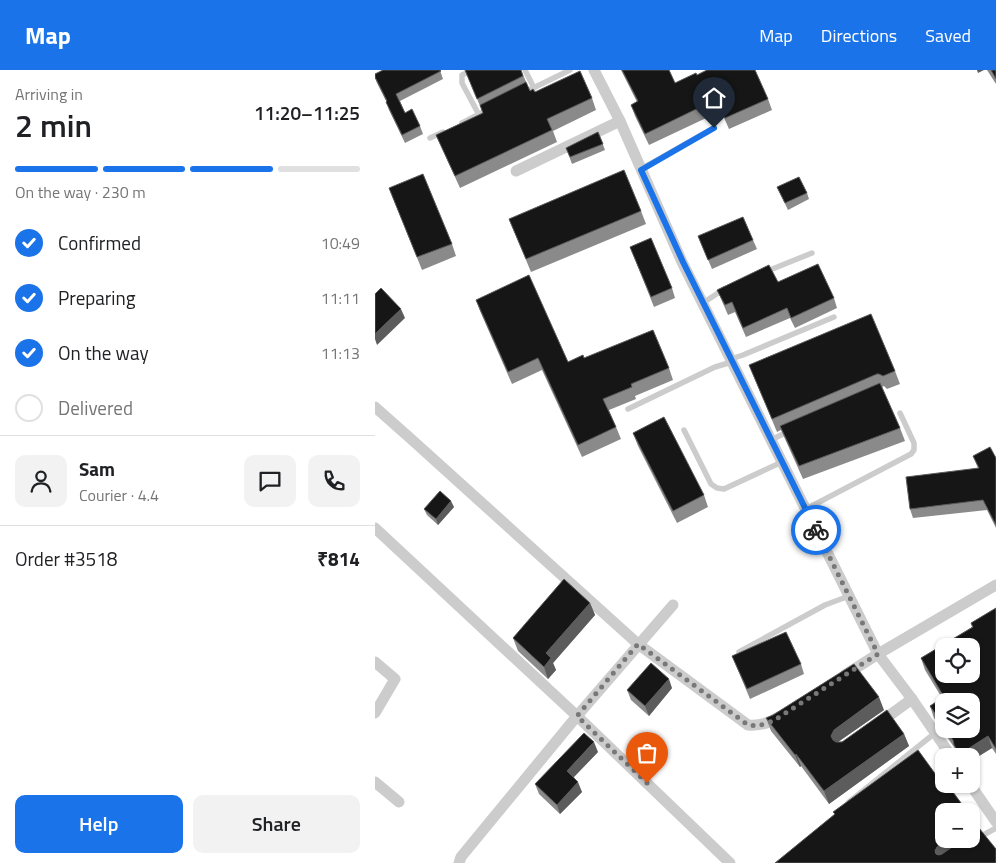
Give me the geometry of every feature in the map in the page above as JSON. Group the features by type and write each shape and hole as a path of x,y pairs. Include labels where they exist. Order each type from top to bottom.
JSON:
{"street":[{"path":"594,70 620,121 683,262 878,654 935,733"},
{"path":"516,171 620,121"},
{"path":"375,408 638,644 748,725 758,726 773,721 789,711"},
{"path":"375,528 577,716 730,863"},
{"path":"838,680 878,654 996,585"},
{"path":"459,863 461,857 577,716 673,605"},
{"path":"375,662 395,679 375,713"},
{"path":"866,732 912,699"},
{"path":"375,782 399,802"},
{"path":"976,793 996,822"}],"lane":[{"path":"473,70 462,75 461,83 479,114"},
{"path":"525,70 534,88"},
{"path":"518,95 570,70"},
{"path":"454,126 494,107"},
{"path":"641,170 714,128"},
{"path":"430,138 446,130"},
{"path":"758,275 812,253"},
{"path":"703,302 731,286"},
{"path":"628,409 715,367 834,317"},
{"path":"806,510 911,454 914,442 901,412"},
{"path":"771,440 796,428"},
{"path":"684,430 711,484 717,488 723,489 782,462"},
{"path":"739,652 825,605 849,596"},
{"path":"844,805 935,733"},
{"path":"980,836 996,822"}],"building":[{"path":"383,70 441,71 396,94 405,113 412,109 420,126 402,135 375,77 375,74"},
{"path":"465,70 521,70 523,76 477,99"},
{"path":"622,70 669,70 675,83 707,70 755,70 768,99 725,118 717,99 645,134 631,105 638,101"},
{"path":"991,70 996,70 996,79"},
{"path":"580,71 592,98 547,119 552,130 455,176 436,135 483,113 480,105 526,82 530,91 533,89 535,92"},
{"path":"598,132 603,144 570,157 566,148"},
{"path":"624,170 641,211 526,259 509,219"},
{"path":"423,174 452,244 417,257 389,188"},
{"path":"799,177 807,193 785,203 777,187"},
{"path":"743,217 753,240 708,260 698,236"},
{"path":"651,238 672,288 651,297 630,247"},
{"path":"818,264 834,298 791,318 787,308 743,328 732,302 725,305 717,290 769,265 778,282"},
{"path":"529,275 568,362 583,355 584,358 653,330 669,368 631,384 632,387 603,399 616,427 578,445 538,358 508,372 476,300"},
{"path":"381,288 401,309 375,334 375,294"},
{"path":"871,314 895,371 883,376 877,374 772,419 749,365"},
{"path":"880,383 900,428 799,466 780,426"},
{"path":"664,417 704,495 673,511 633,433"},
{"path":"990,447 996,458 996,525 983,500 910,509 906,477 979,468 973,456"},
{"path":"440,491 451,501 436,519 424,509"},
{"path":"564,579 590,603 546,653 551,658 544,667 513,638"},
{"path":"996,608 996,749 988,736 969,748 956,748 952,738 980,738 980,693 942,693 936,683 980,683 980,638 955,638 973,627 971,623"},
{"path":"786,632 801,664 747,689 732,656"},
{"path":"935,650 935,682 921,658"},
{"path":"651,663 669,679 645,706 627,690"},
{"path":"854,664 879,697 834,730 831,736 833,740 842,742 887,710 904,734 824,791 766,718"},
{"path":"935,703 935,713 930,706"},
{"path":"584,733 594,742 567,771 578,782 557,805 535,784"},
{"path":"918,750 935,773 935,793 954,793 961,803 935,803 936,854 942,854 951,848 980,848 980,829 996,849 996,863 775,863 835,814 833,812"}],"way so far":[{"path":"647,783 577,716 638,644 748,725 758,726 773,721 878,654 816,530"}],"route":[{"path":"714,128 641,170 683,262 816,530"}]}
